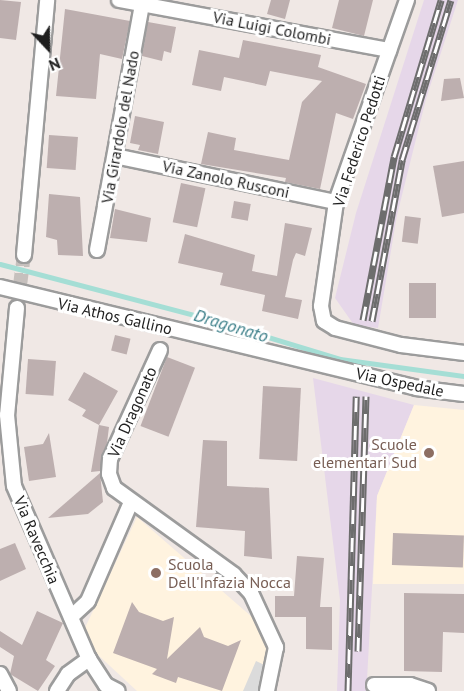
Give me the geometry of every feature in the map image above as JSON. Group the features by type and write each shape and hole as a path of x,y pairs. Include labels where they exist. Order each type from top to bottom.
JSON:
{"street":[{"path":"24,255 47,0"},
{"name":"Via Luigi Colombi","path":"119,0 389,50"},
{"name":"Via Federico Pedotti","path":"407,0 336,202 321,306 324,321 401,345 464,353"},
{"name":"Via Girardolo del Nado","path":"97,250 142,4"},
{"name":"Via Zanolo Rusconi","path":"115,156 336,202"},
{"name":"Via Athos Gallino","path":"0,287 336,369"},
{"name":"Via Ravecchia","path":"17,308 8,370 9,458 23,509 89,659 106,685 118,691"},
{"name":"Via Dragonato","path":"160,350 110,459 114,488 234,575 251,593 276,647 267,691"},
{"name":"Via Ospedale","path":"336,369 416,388 464,394"},
{"path":"71,617 88,601 131,502"},
{"path":"57,691 68,674 89,659"},
{"path":"0,674 9,691"},
{"path":"374,685 410,685 428,691"}],"shaded area":[{"path":"424,0 458,0 426,99 397,215 378,328 354,325 335,298 356,213"},
{"path":"313,378 414,405 377,496 367,680 374,691 337,691 340,600"},
{"name":"Scuole elementari Sud","path":"414,405 464,410 464,584 373,584 377,496"},
{"name":"Scuola Dell'Infazia Nocca","path":"137,517 267,630 279,671 271,691 137,691 96,653 84,630"},
{"path":"256,661 275,670 265,691 243,691"}],"building":[{"path":"0,0 21,2 16,40 0,38"},
{"path":"271,0 290,0 285,19 267,14"},
{"path":"339,0 373,0 364,36 332,28"},
{"path":"65,9 130,21 122,59 100,54 96,99 56,96"},
{"path":"148,22 176,27 171,53 164,51 162,61 142,56"},
{"path":"243,40 321,55 318,67 366,84 353,119 336,113 320,189 285,182 286,178 201,164 208,132 236,138 234,150 289,160 302,102 322,81 270,71 266,86 224,77 221,91 192,85 199,50 239,58"},
{"path":"460,78 464,98 441,101 444,79"},
{"path":"135,116 164,122 158,154 138,150 140,145 130,143"},
{"path":"49,135 78,137 76,170 47,168"},
{"path":"464,161 464,213 442,217 433,166"},
{"path":"181,183 205,188 197,227 173,222"},
{"path":"49,194 80,197 83,256 58,255 57,240 46,237"},
{"path":"234,201 251,204 248,221 231,218"},
{"path":"115,209 151,218 147,242 110,238"},
{"path":"405,216 421,218 418,244 402,242"},
{"path":"285,223 312,228 305,256 296,253 293,260 285,297 302,300 298,319 262,311 265,295 220,285 223,273 178,263 185,234 255,255 252,271 277,276"},
{"path":"409,283 436,283 436,318 409,318"},
{"path":"115,335 131,339 127,354 111,351"},
{"path":"167,357 195,368 168,437 140,426"},
{"path":"28,359 56,361 53,396 26,394"},
{"path":"84,372 118,391 99,425 82,416 86,410 68,400"},
{"path":"263,386 301,388 297,461 259,459"},
{"path":"99,425 109,427 107,443 100,471 91,472"},
{"path":"49,433 56,477 29,481 24,447 43,444"},
{"path":"203,440 227,441 227,486 269,488 272,559 244,556 245,531 196,527"},
{"path":"100,473 103,502 88,514 48,518"},
{"path":"393,533 464,535 463,567 392,565"},
{"path":"15,543 26,569 0,581 0,549"},
{"path":"297,556 324,558 320,607 332,607 332,650 306,649 306,617 275,617 275,596 294,596"},
{"path":"404,593 464,594 464,633 443,632 442,672 404,671"},
{"path":"132,602 139,612 163,621 174,617 167,659 200,627 204,637 228,646 241,640 222,691 178,677 176,683 152,674 157,669 113,653"},
{"path":"37,611 63,623 46,660 55,666 38,691 10,674 14,656 0,647 0,631 22,645"}],"waterway":[{"name":"Dragonato","path":"0,264 206,318 340,359 464,376"}],"tunnel":[{"path":"17,308 24,255"}],"railway":[{"path":"363,320 394,157 441,0"},
{"path":"372,321 402,160 451,0"},
{"path":"348,691 356,396"},
{"path":"358,651 366,396"}],"place":[{"name":"Scuole elementari Sud","path":"429,453"},
{"name":"Scuola Dell'Infazia Nocca","path":"156,573"}]}
